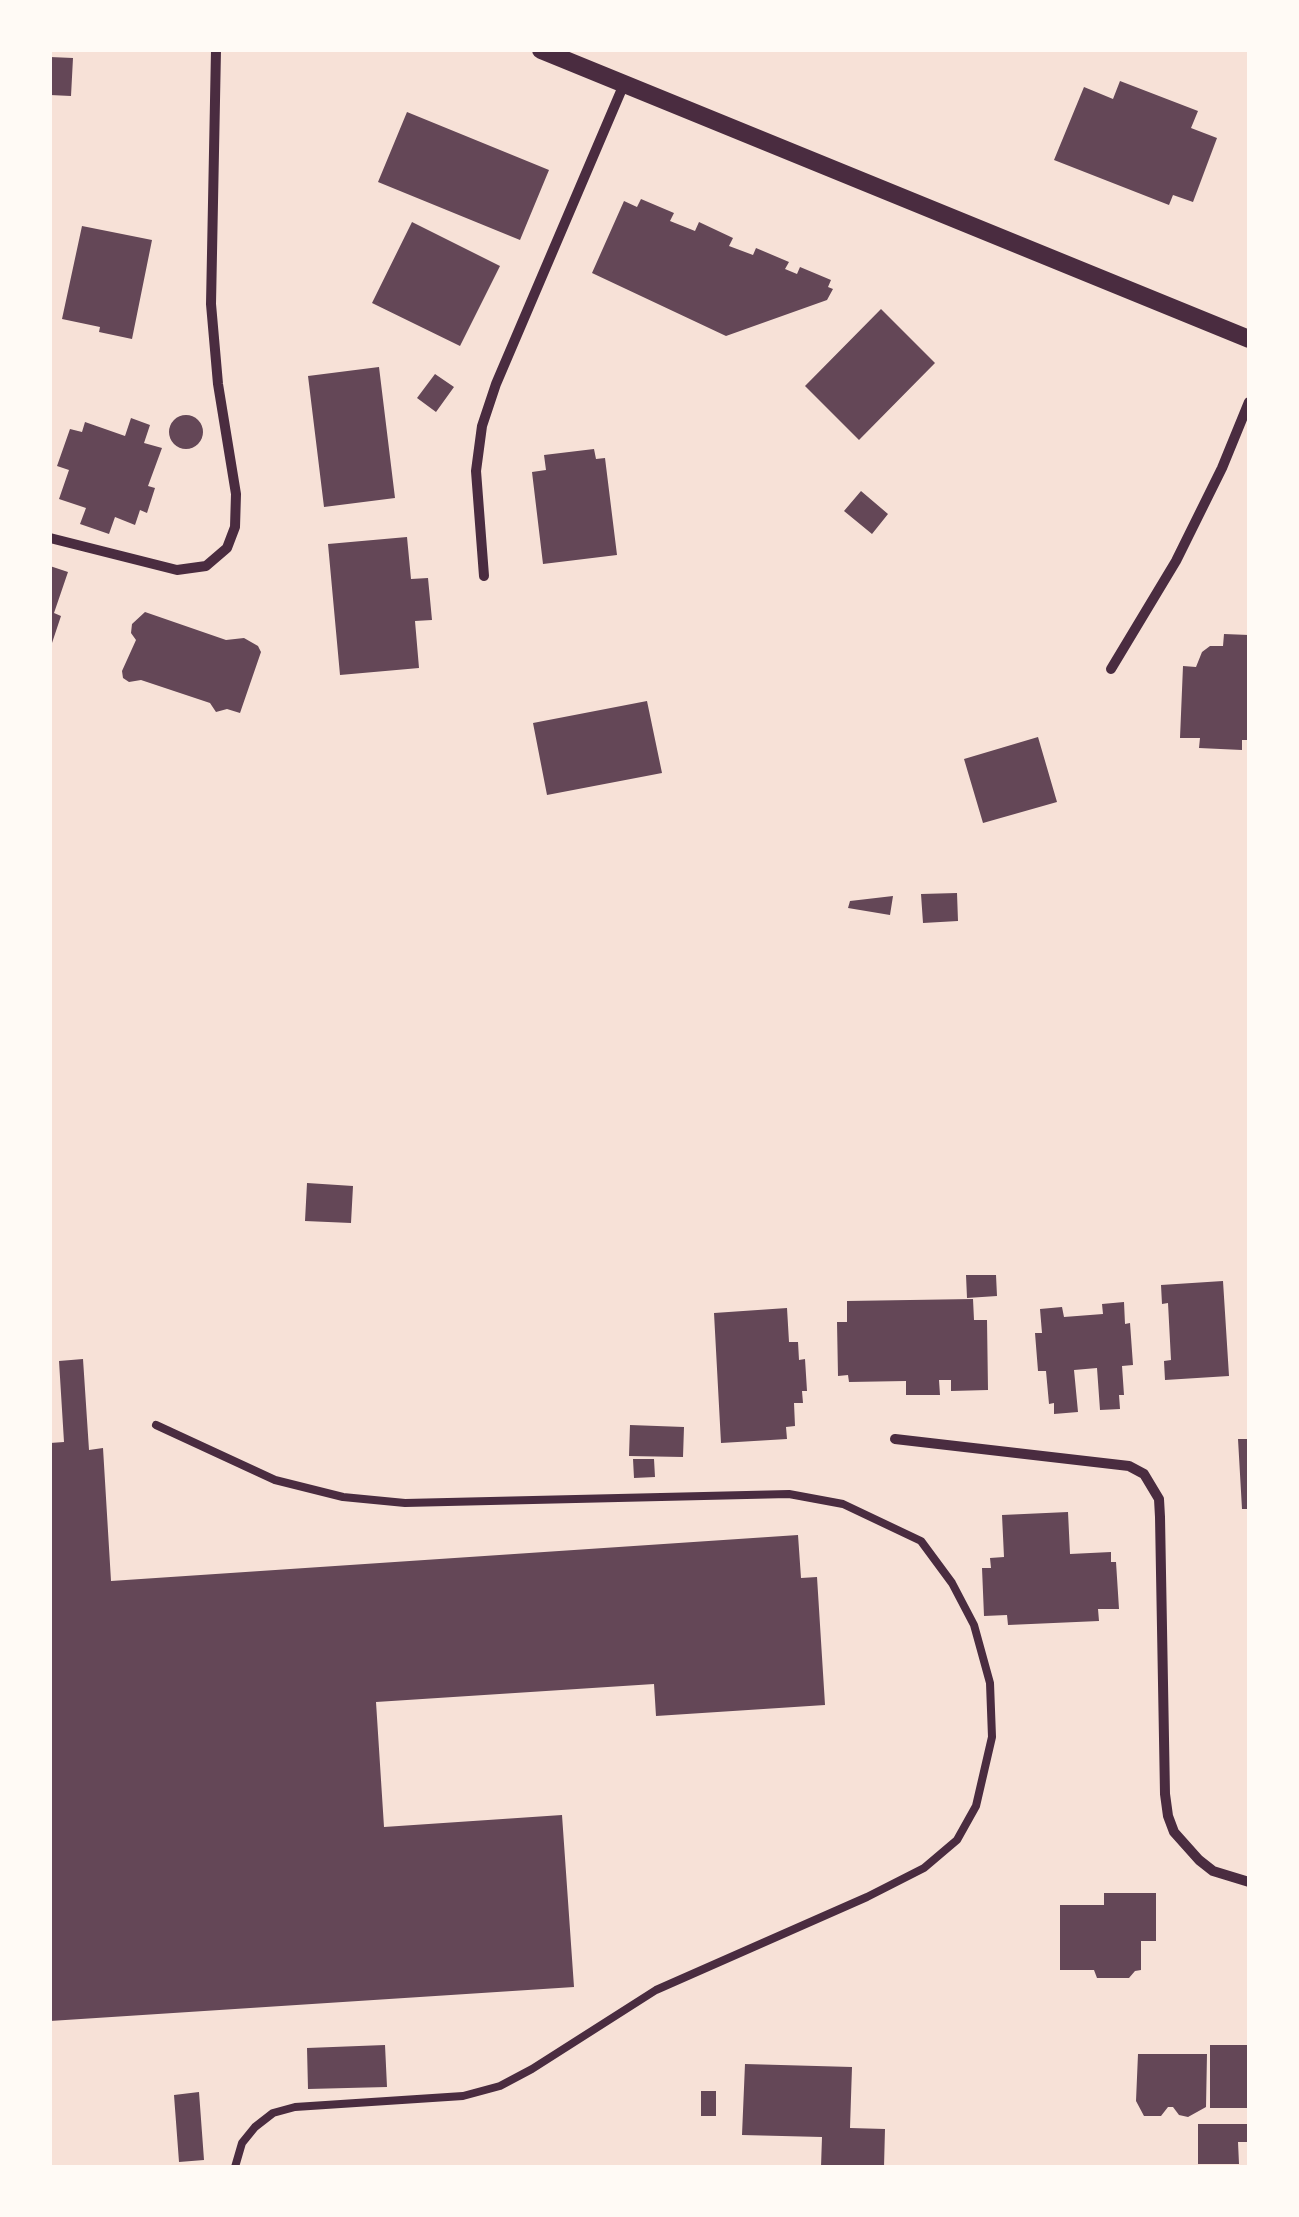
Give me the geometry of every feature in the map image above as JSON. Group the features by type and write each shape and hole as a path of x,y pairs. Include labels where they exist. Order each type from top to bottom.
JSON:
{"street":[{"path":"50,538 177,570 206,566 227,548 236,527 236,494 218,384 211,304 216,50"},
{"path":"541,50 1249,339"},
{"path":"484,576 476,471 482,426 496,384 624,84"},
{"path":"1111,670 1176,561 1222,468 1249,402"},
{"path":"896,1439 1129,1466 1144,1474 1159,1499 1168,1816 1174,1832 1199,1860 1213,1871 1249,1882"}],"lane":[{"path":"156,1426 276,1480 343,1497 405,1503 789,1494 843,1504 921,1541 952,1583 974,1625 990,1683 992,1738 976,1806 957,1840 924,1868 656,1990 500,2086 463,2096 295,2107 273,2113 242,2144 235,2167"}],"building":[{"path":"50,57 73,58 71,96 50,95"},
{"path":"1120,81 1198,111 1191,128 1217,138 1193,202 1173,195 1169,205 1054,160 1084,87 1113,99"},
{"path":"407,112 549,170 520,240 378,182"},
{"path":"641,199 674,213 670,221 695,231 699,222 733,238 729,246 753,255 756,248 789,262 785,269 797,274 800,267 831,280 828,287 833,289 827,300 726,336 592,273 624,201 637,207"},
{"path":"412,222 500,266 460,346 372,303"},
{"path":"82,226 152,240 132,339 62,319"},
{"path":"881,309 935,363 859,440 805,386"},
{"path":"379,367 395,498 324,507 308,376"},
{"path":"435,374 454,387 436,412 417,398"},
{"path":"186,415 198,420 203,432 198,444 186,449 174,444 169,432 174,420"},
{"path":"131,418 150,425 144,443 162,448 148,486 155,488 147,513 140,510 135,525 115,517 109,534 80,524 86,508 59,499 69,470 57,466 70,429 82,432 85,422 125,436"},
{"path":"594,449 596,459 605,458 617,555 543,564 532,472 546,470 544,455"},
{"path":"861,491 888,514 872,534 844,511"},
{"path":"407,537 411,579 428,578 432,620 415,621 419,668 340,675 328,544"},
{"path":"50,566 68,572 54,613 61,616 51,646"},
{"path":"145,612 226,640 244,638 258,646 261,652 240,713 227,709 216,712 210,703 141,680 129,682 123,678 122,671 136,640 131,633 132,624"},
{"path":"1224,634 1249,635 1249,740 1242,740 1242,750 1199,748 1200,738 1180,738 1183,666 1196,667 1202,652 1210,646 1223,646"},
{"path":"647,701 662,773 547,795 533,723"},
{"path":"1038,737 1057,802 983,823 964,759"},
{"path":"957,893 958,921 923,923 921,894"},
{"path":"893,896 890,915 848,908 850,901"},
{"path":"307,1183 353,1186 351,1223 305,1221"},
{"path":"966,1275 996,1275 997,1296 967,1298"},
{"path":"1223,1281 1229,1376 1165,1380 1164,1361 1171,1360 1168,1303 1162,1304 1161,1285"},
{"path":"973,1299 974,1320 987,1320 988,1390 951,1391 951,1380 939,1380 940,1395 906,1395 906,1381 849,1382 848,1375 838,1376 837,1322 847,1322 847,1301"},
{"path":"1124,1302 1133,1365 1122,1366 1124,1395 1119,1395 1120,1409 1100,1410 1097,1368 1074,1370 1078,1412 1054,1414 1054,1403 1049,1404 1046,1371 1038,1371 1035,1333 1042,1333 1040,1309 1062,1307 1064,1317 1103,1314 1102,1304"},
{"path":"787,1308 789,1342 798,1342 799,1360 805,1359 807,1391 802,1391 803,1403 794,1403 795,1426 786,1427 787,1439 721,1443 714,1313"},
{"path":"83,1359 89,1450 103,1448 111,1581 798,1535 801,1578 817,1577 825,1705 656,1716 654,1684 376,1702 384,1827 562,1815 574,1987 50,2021 50,1443 64,1442 59,1361"},
{"path":"630,1425 684,1427 683,1457 629,1456"},
{"path":"1238,1439 1249,1439 1249,1509 1242,1509"},
{"path":"633,1459 654,1459 655,1477 634,1478"},
{"path":"1068,1512 1070,1554 1111,1552 1111,1562 1116,1562 1119,1609 1098,1609 1099,1621 1008,1625 1007,1615 984,1616 982,1568 991,1568 990,1558 1004,1557 1002,1515"},
{"path":"1104,1893 1156,1893 1156,1941 1141,1941 1141,1970 1129,1978 1097,1978 1094,1970 1060,1970 1060,1905 1104,1905"},
{"path":"385,2045 387,2087 308,2089 307,2048"},
{"path":"1210,2045 1249,2045 1249,2108 1210,2108"},
{"path":"1138,2054 1207,2054 1206,2107 1188,2117 1179,2115 1173,2107 1161,2116 1144,2116 1136,2101"},
{"path":"745,2064 852,2067 850,2128 885,2129 884,2167 821,2167 822,2137 742,2135"},
{"path":"701,2091 716,2091 716,2116 701,2116"},
{"path":"199,2092 204,2160 179,2162 174,2095"},
{"path":"1198,2124 1249,2124 1249,2142 1238,2142 1239,2164 1198,2164"}]}
